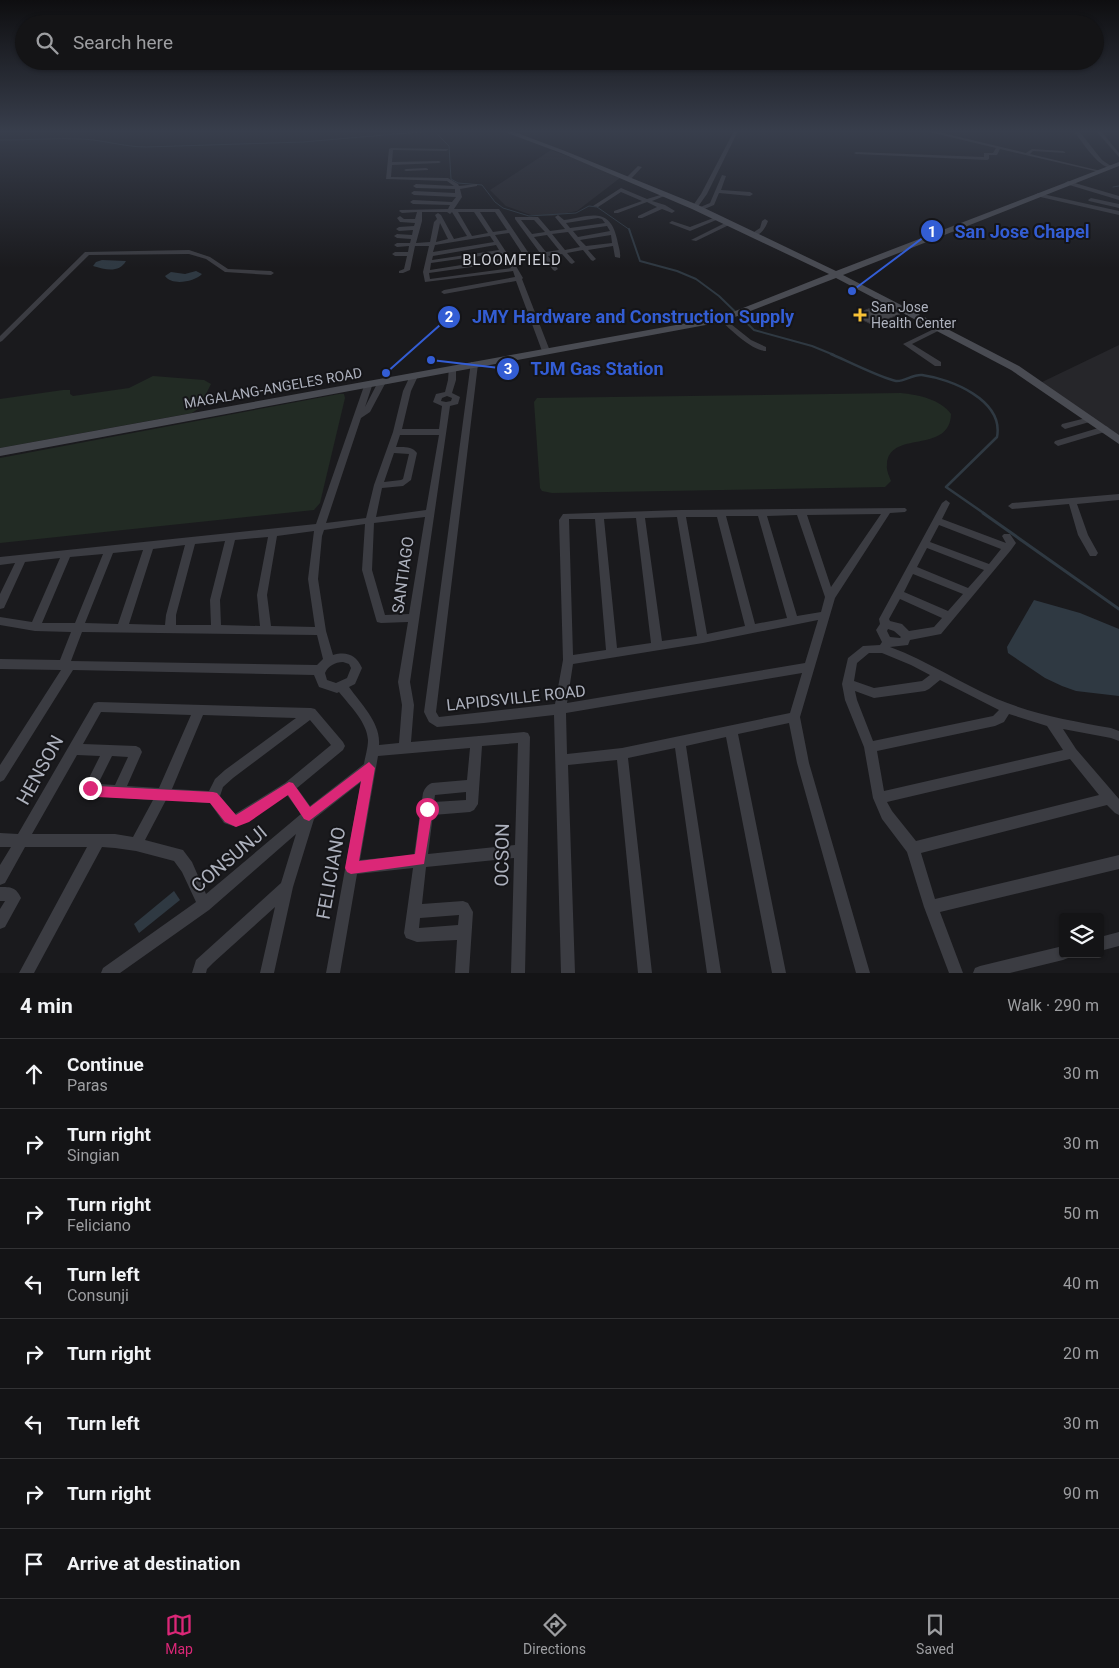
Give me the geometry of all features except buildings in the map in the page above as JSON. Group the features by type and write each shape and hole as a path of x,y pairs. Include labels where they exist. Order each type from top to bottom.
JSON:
{"main road":[{"path":"624,176 729,223 837,275 940,328 1015,368 1119,440"},
{"name":"MAGALANG-ANGELES ROAD","path":"0,452 367,390 382,382 722,318 737,314 837,275 1085,176"}],"street":[{"path":"388,176 388,178 421,176"},
{"path":"438,176 448,180 457,188 459,198 453,204 452,212 471,238"},
{"path":"697,208 713,176"},
{"path":"697,208 712,204 724,176"},
{"path":"410,211 417,178"},
{"path":"1068,183 1119,198"},
{"path":"416,186 457,188 475,185"},
{"path":"596,206 627,187"},
{"path":"1117,189 1091,200 1119,206"},
{"path":"621,190 672,211"},
{"path":"719,191 750,194"},
{"path":"414,193 458,195"},
{"path":"616,212 665,194"},
{"path":"1038,195 1119,213"},
{"path":"413,202 453,204"},
{"path":"640,217 663,206"},
{"path":"419,221 402,221 401,214 410,211 476,212 497,210 528,257"},
{"path":"401,272 407,270 420,211"},
{"path":"439,212 440,219 452,242"},
{"path":"476,212 504,251 520,278 527,303 546,351"},
{"path":"593,259 560,219 598,216 604,218 612,228 611,233 619,253 618,257"},
{"path":"555,269 517,218 536,218 572,262"},
{"path":"672,224 690,230 718,218"},
{"path":"440,219 437,222 431,244 426,280 429,282 515,269"},
{"path":"754,235 762,229 765,221"},
{"path":"694,240 729,223"},
{"path":"530,236 609,224"},
{"path":"399,228 417,228"},
{"path":"397,245 452,242 511,232"},
{"path":"577,239 611,233"},
{"path":"397,236 414,237"},
{"path":"431,254 497,243"},
{"path":"426,272 614,244"},
{"path":"428,262 504,251"},
{"path":"0,340 87,253 189,252 208,258 227,271 271,273"},
{"path":"395,254 411,254"},
{"path":"399,262 408,262"},
{"path":"444,292 520,278"},
{"path":"722,318 749,341 763,349"},
{"path":"938,364 907,344 940,328"},
{"name":"LAPIDSVILLE ROAD","path":"474,364 430,712 432,718 437,722 498,718 560,710 807,667"},
{"name":"SANTIAGO","path":"404,749 408,705 404,682 429,513 444,432 446,405 456,400 456,397 448,394 452,380 452,369"},
{"path":"413,618 381,619 367,570 370,521 378,485 397,432 407,391 414,376"},
{"path":"359,416 367,410 382,382"},
{"path":"329,660 321,631 313,579 318,527 367,390 375,395"},
{"path":"1065,426 1090,419"},
{"path":"1058,443 1105,429"},
{"path":"397,432 444,432"},
{"path":"378,485 407,480 413,453 410,450 390,450"},
{"path":"1012,506 1119,497"},
{"path":"1072,501 1083,535 1093,554"},
{"path":"886,625 884,619 946,503"},
{"path":"568,973 560,710 568,660 564,520 571,515 902,510"},
{"path":"863,973 803,763 794,717 807,667 830,597 887,511"},
{"path":"761,512 793,621"},
{"path":"801,512 830,597"},
{"path":"0,561 231,537 429,513"},
{"path":"681,513 703,639"},
{"path":"721,513 751,630"},
{"path":"640,514 657,647"},
{"path":"599,515 612,653"},
{"path":"937,521 1008,548"},
{"path":"266,630 262,595 273,532"},
{"path":"906,636 936,632 1008,548 1011,543 1007,536"},
{"path":"216,629 216,600 231,537"},
{"path":"170,629 171,615 191,541"},
{"path":"925,544 990,568"},
{"path":"122,628 149,546"},
{"path":"0,776 66,666 109,550"},
{"path":"35,627 67,554"},
{"path":"0,605 5,588 22,558"},
{"path":"912,568 969,592"},
{"path":"899,594 950,617"},
{"path":"568,660 703,639 824,615"},
{"path":"0,621 35,627 321,631"},
{"path":"906,636 902,630 894,625 886,625 881,630 886,646 1006,708 1051,722 1119,736"},
{"path":"906,636 904,642 867,650 852,662 848,684 851,700 870,747 879,798 887,815 913,848 931,907 956,973"},
{"path":"344,657 355,664 355,677 342,687 331,688 323,684 319,677 320,670 329,660 344,657"},
{"path":"0,664 320,670"},
{"path":"848,684 874,693 925,686 939,674"},
{"path":"342,687 374,734 373,751 476,743 472,804 470,806 427,809"},
{"name":"HENSON","path":"0,878 98,707 199,710"},
{"path":"870,747 995,721 1000,718 1006,708"},
{"path":"109,750 90,788 92,790 118,792 163,794 213,797 229,818 236,821 244,818 289,787 339,746 311,713 199,710 163,794 136,844"},
{"path":"213,797 219,783 229,774 311,713"},
{"path":"562,760 622,754 794,717"},
{"path":"1051,722 1072,753 1119,809"},
{"path":"731,731 779,973"},
{"name":"OCSON","path":"476,743 524,738 518,973"},
{"path":"680,742 714,973"},
{"path":"73,749 136,752 118,792"},
{"name":"FELICIANO","path":"333,973 373,751"},
{"path":"879,798 1072,753"},
{"path":"622,754 645,973"},
{"name":"CONSUNJI","path":"114,971 204,905 309,815 369,768"},
{"path":"465,932 417,936 411,933 429,793 432,789 473,786"},
{"path":"267,973 286,887 309,815 289,787"},
{"path":"913,848 1110,798"},
{"path":"0,840 98,841 136,844 178,855 187,867 204,905"},
{"path":"26,973 98,841"},
{"path":"351,868 520,851"},
{"path":"931,907 1119,862"},
{"path":"199,973 201,965 208,958 286,887"},
{"path":"0,894 11,894 14,898 0,922"},
{"path":"413,911 463,908 466,912 462,973"},
{"path":"1104,943 1119,939"},
{"path":"980,973 1059,954"}],"shaded area":[{"path":"511,176 616,176 620,178 577,211 552,216 531,215 506,206 490,190"},
{"path":"102,260 126,261 120,267 112,270 93,266 96,262"},
{"path":"196,271 202,274 194,279 183,282 173,281 165,276 171,272 185,274"},
{"path":"1119,345 1119,438 1040,383"},
{"path":"153,376 204,380 211,384 199,408 192,413 0,448 0,399 63,390 70,390 70,394 73,396 129,388"},
{"path":"901,393 935,401 951,414 948,426 941,434 931,439 907,444 897,448 890,454 887,467 891,481 885,487 552,493 542,491 540,488 534,402 537,398"},
{"path":"344,394 345,398 320,503 314,510 0,543 0,458"},
{"path":"1034,600 1080,613 1119,629 1119,696 1076,691 1062,686 1045,678 1008,653 1007,647"},
{"path":"174,891 180,900 139,933 134,924"}],"waterway":[{"path":"451,176 451,179 458,183 482,185 495,202 503,208 529,216 576,213 589,206 597,207 629,229"},
{"path":"1113,187 1119,186"},
{"path":"629,229 640,261 677,271 696,279 719,296 754,330 812,346 834,355"},
{"path":"831,354 890,380 896,381 922,375 947,381 973,394 984,402 992,412 997,424 997,437 946,487 985,514"},
{"path":"983,513 1119,609"}],"place":[{"name":"San Jose Chapel","path":"852,291"},
{"name":"San Jose Health Center","path":"860,315"},
{"name":"TJM Gas Station","path":"431,360"},
{"name":"JMY Hardware and Construction Supply","path":"386,373"}],"district":[{"name":"BLOOMFIELD","path":"512,260"}],"route":[{"path":"90,788 97,791 213,797 229,818 236,821 244,818 289,787 309,815 369,768 351,868 420,860 427,809"}]}
